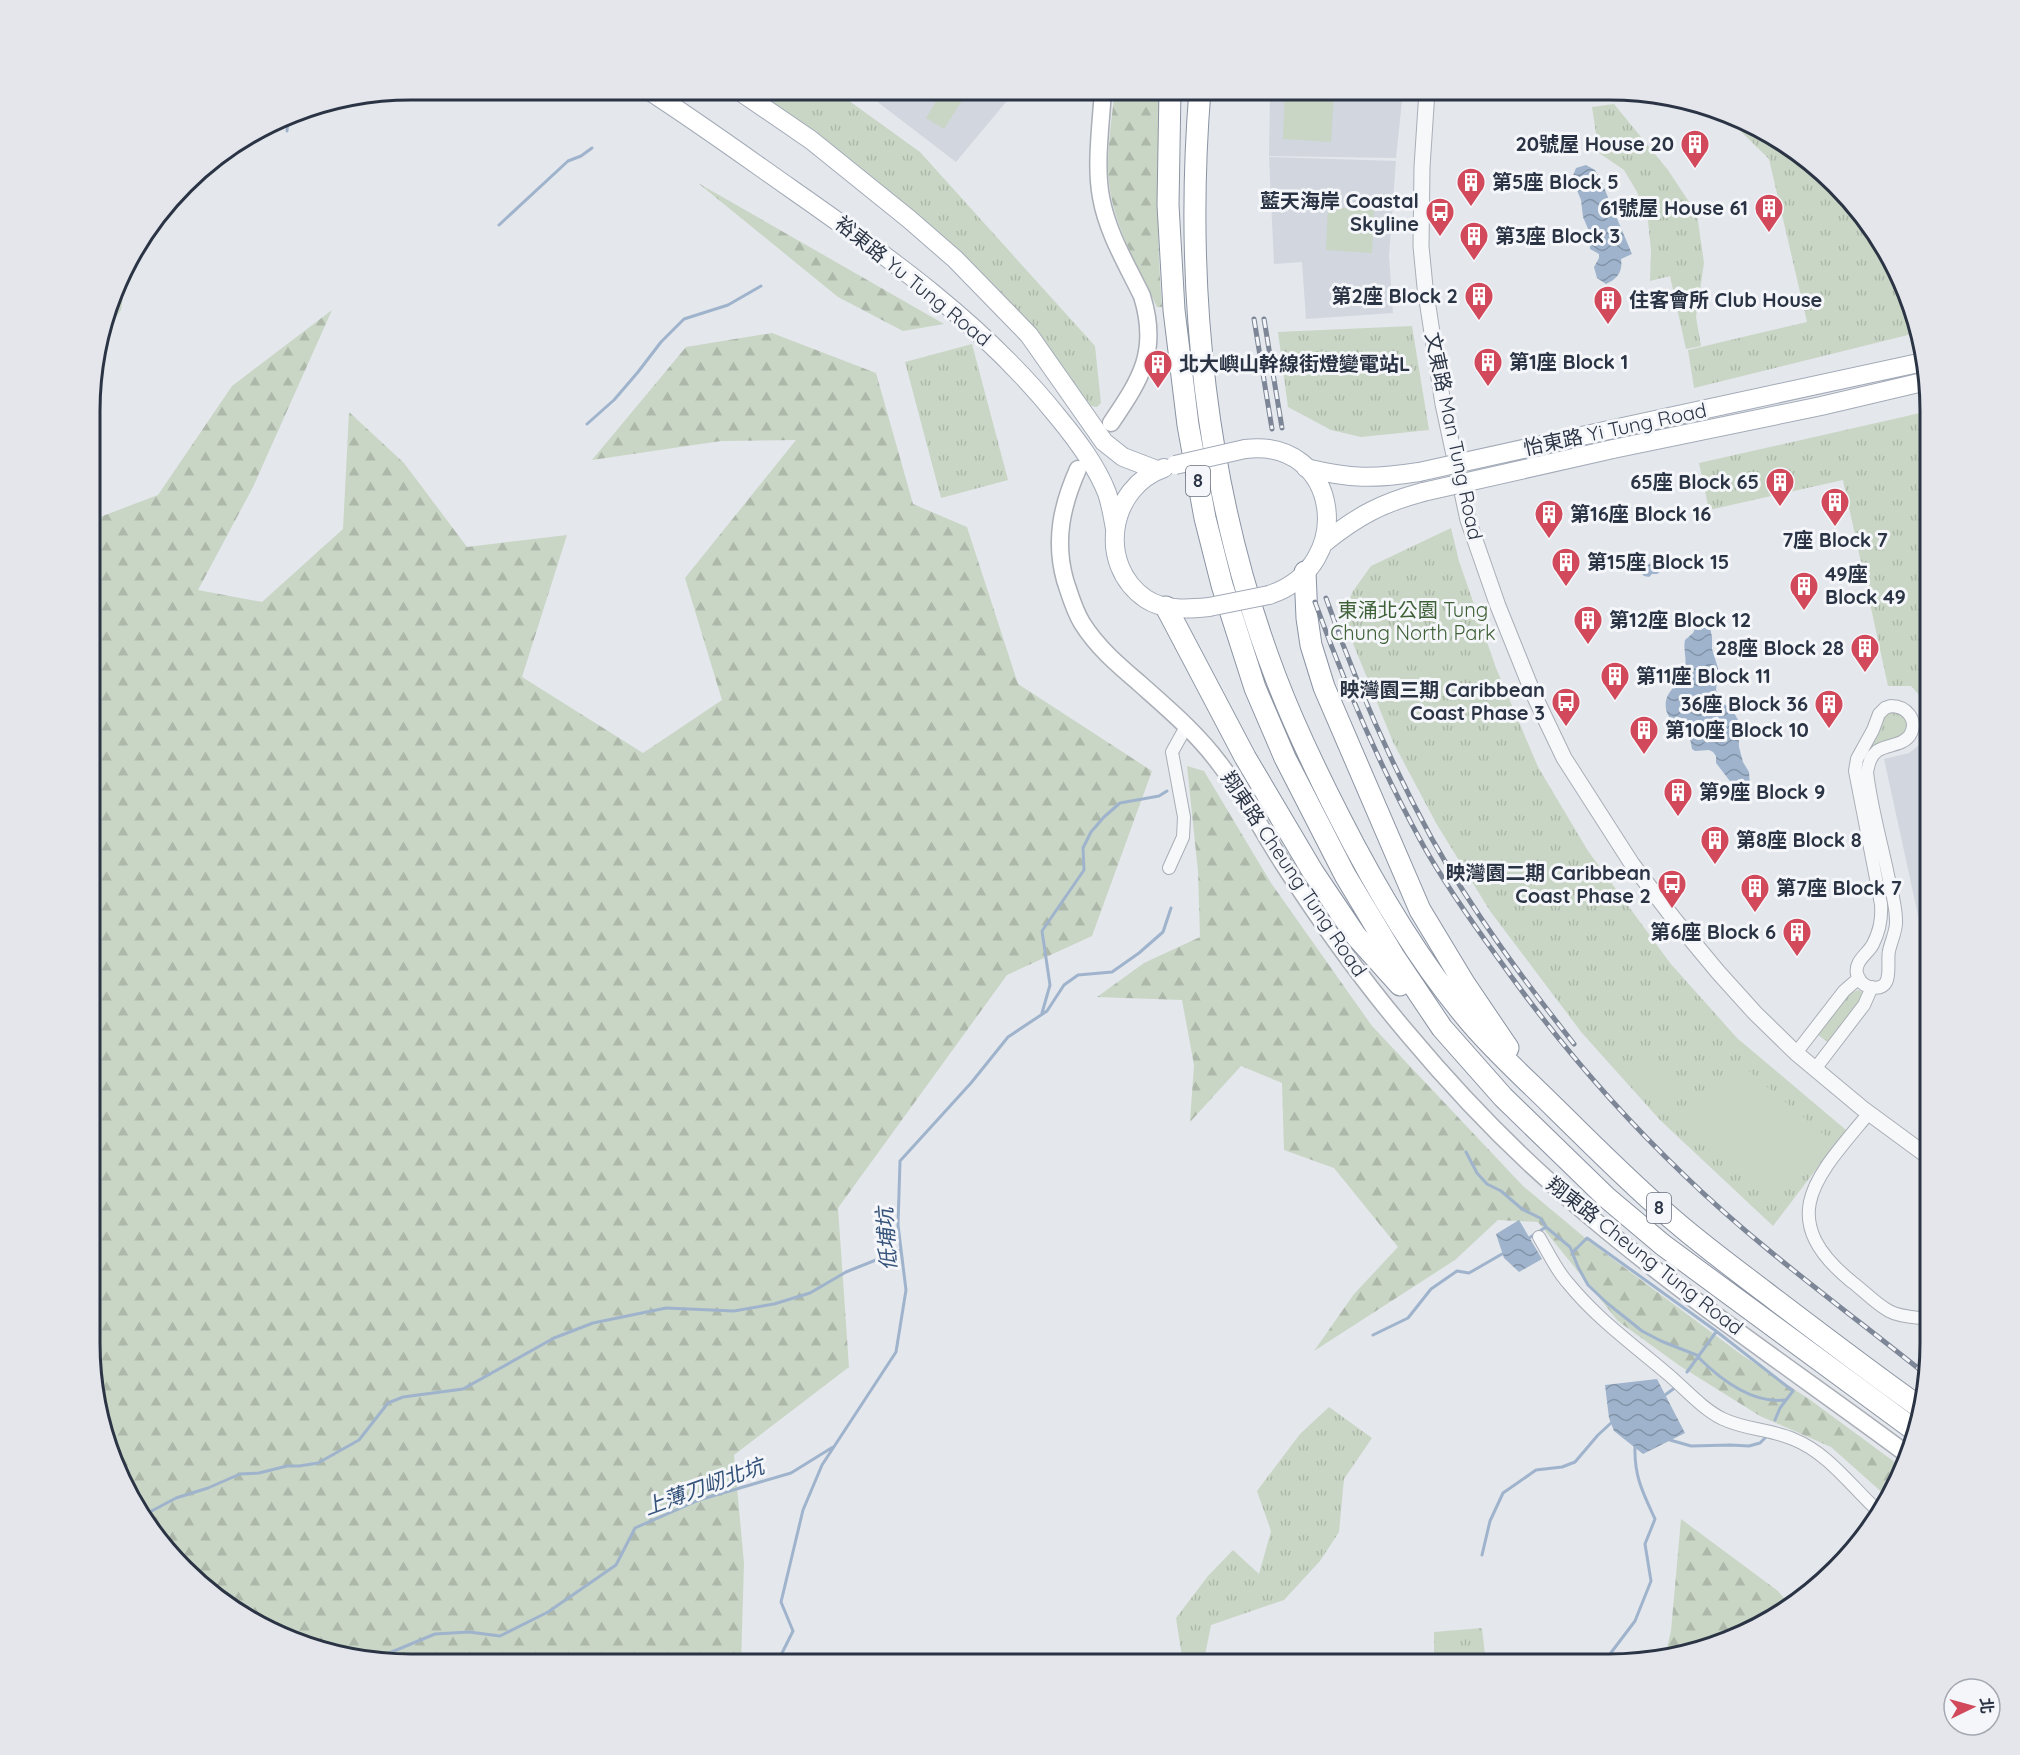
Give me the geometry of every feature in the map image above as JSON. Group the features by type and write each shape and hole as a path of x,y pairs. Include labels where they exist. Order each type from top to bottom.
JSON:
{"highway":[{"name":"8","path":"1170,101 1168,206 1177,340 1188,425 1199,485 1222,585 1269,723 1345,875 1393,955 1442,1028 1503,1097 1606,1197 1663,1245 1908,1426"},
{"name":"8","path":"1200,101 1195,200 1198,302 1203,365 1215,451 1227,512 1240,569 1264,646 1305,748 1363,862 1399,923 1438,982 1467,1018 1584,1138 1680,1226 1807,1325 1914,1403"},
{"path":"1305,572 1307,618 1316,665 1420,910 1464,984 1539,1092"},
{"path":"1166,607 1245,757 1339,912 1356,936 1426,1014 1442,1028"}],"main road":[{"name":"裕東路 Yu Tung Road","path":"664,101 861,237 1002,354 1041,395 1092,463 1106,493 1115,529"},
{"name":"裕東路 Yu Tung Road","path":"754,101 811,140 955,259 1029,335 1104,442 1123,457 1166,468"},
{"path":"1103,101 1099,180 1101,197 1107,219 1142,296 1149,335 1143,371 1131,395 1111,423"},
{"name":"怡東路 Yi Tung Road","path":"1306,468 1357,478 1419,472 1916,364"},
{"name":"怡東路 Yi Tung Road","path":"1324,543 1358,516 1388,503 1423,492 1918,383"},
{"path":"1263,448 1281,452 1306,468 1320,486 1326,502 1328,524 1324,543 1318,555 1305,572 1288,586 1269,595 1194,609 1166,607 1146,598 1127,578 1117,554 1115,529 1120,508 1138,481 1166,468 1245,449 1263,448"},
{"name":"翔東路 Cheung Tung Road","path":"1078,469 1068,490 1059,538 1061,565 1072,604 1082,623 1113,660 1201,740 1232,781 1282,862 1354,967 1409,1035 1510,1145 1594,1221 1901,1450"}],"street":[{"name":"文東路 Man Tung Road","path":"1426,101 1422,167 1421,246 1425,288 1443,404 1467,520 1533,693 1564,758 1632,864 1718,972 1796,1053 1869,1113 1920,1151"},
{"path":"1863,957 1874,953 1879,954 1888,962 1889,978 1881,985 1872,987 1862,983 1858,978 1858,964 1863,957 1872,947 1882,920 1881,904 1855,771 1857,759 1879,714 1885,708 1897,706 1910,715 1912,732 1903,741 1876,752 1870,759 1867,772 1897,922 1888,962"},
{"path":"1169,868 1183,837 1184,817 1172,752 1187,725"},
{"path":"1796,1053 1844,991 1858,978"},
{"path":"1815,1069 1864,1005 1872,987"},
{"path":"1869,1113 1815,1184 1809,1199 1810,1229 1816,1243 1830,1262 1888,1311 1920,1318"},
{"path":"1539,1237 1567,1282 1582,1300 1613,1329 1701,1402 1721,1418 1745,1428 1769,1431 1795,1439 1846,1476 1873,1506"}],"shaded area":[{"path":"876,101 1007,101 956,162"},
{"path":"1270,101 1402,101 1396,158 1269,156"},
{"path":"1269,157 1396,161 1389,256 1393,313 1306,319 1302,262 1274,264"},
{"path":"1920,743 1920,924 1884,759 1909,753"}],"green space":[{"path":"765,101 849,101 920,152 1095,346 1101,403 1097,407 1091,406 1052,352 999,290 937,233"},
{"path":"936,101 962,101 944,129 926,118"},
{"path":"1114,101 1160,101 1158,199 1162,307 1157,307 1118,223 1108,169"},
{"path":"1285,101 1334,101 1331,142 1283,139"},
{"path":"1614,104 1668,170 1697,214 1704,263 1696,317 1701,346 1686,349 1670,276 1650,281 1651,250 1648,221 1637,192 1624,170 1599,153 1592,107"},
{"path":"1739,129 1764,142 1798,165 1842,206 1878,256 1896,292 1910,335 1694,388 1688,350 1807,322 1769,159"},
{"path":"698,183 944,324 903,331 838,297"},
{"path":"1328,207 1374,210 1372,253 1326,250"},
{"path":"124,292 121,310 114,320"},
{"path":"332,310 253,487 198,590 262,602 343,529 349,412 404,463 467,547 567,535 522,677 643,753 722,700 685,578 796,440 721,441 592,460 686,347 772,333 876,373 913,504 967,527 1018,684 1152,771 1092,936 1007,975 838,1208 849,1367 734,1455 744,1563 741,1654 391,1654 351,1649 311,1638 256,1613 206,1577 165,1533 142,1499 124,1463 106,1404 101,1364 101,517 158,495 232,386"},
{"path":"1412,326 1429,430 1361,437 1331,430 1288,407 1278,332"},
{"path":"972,344 1008,480 941,498 905,362"},
{"path":"1920,413 1920,696 1911,686 1888,686 1843,480 1709,510 1699,463"},
{"name":"東涌北公園 Tung Chung North Park","path":"1451,528 1459,561 1496,668 1538,767 1588,851 1670,963 1737,1038 1846,1130 1773,1226 1660,1120 1582,1033 1490,911 1436,823 1393,742 1342,616 1353,591 1371,566"},
{"path":"1889,712 1901,713 1907,720 1905,732 1882,744 1863,772 1858,771 1874,731"},
{"path":"1187,766 1204,771 1271,883 1372,1026 1523,1186 1590,1242 1742,1355 1809,1399 1896,1463 1882,1492 1831,1447 1760,1416 1680,1366 1618,1321 1538,1222 1498,1220 1455,1260 1314,1351 1354,1294 1398,1247 1334,1168 1284,1150 1282,1083 1241,1066 1190,1122 1194,1065 1182,1000 1097,997 1144,963 1200,937 1198,871"},
{"path":"1858,990 1862,992 1859,1003 1829,1043 1818,1035 1849,994"},
{"path":"1647,1051 1688,1089 1673,1106 1631,1068"},
{"path":"1737,1061 1828,1138 1779,1196 1688,1119"},
{"path":"1329,1407 1372,1438 1344,1479 1339,1532 1320,1561 1284,1600 1211,1625 1205,1654 1182,1654 1176,1618 1208,1576 1233,1550 1259,1574 1271,1531 1257,1491 1300,1434"},
{"path":"1681,1519 1778,1591 1785,1599 1764,1613 1728,1631 1667,1649 1671,1631"},
{"path":"1482,1628 1485,1654 1434,1654 1434,1632"}],"water":[{"path":"1586,165 1595,170 1602,183 1632,254 1621,259 1618,274 1606,284 1597,278 1594,267 1599,254 1590,249 1589,231 1583,217 1581,200 1572,178 1576,168"},
{"path":"1656,560 1662,564 1661,571 1649,577 1644,576 1641,573 1643,567"},
{"path":"1700,618 1708,618 1712,649 1718,668 1716,690 1721,702 1732,709 1738,720 1739,747 1743,762 1749,772 1750,787 1732,797 1730,794 1733,785 1716,763 1716,756 1713,752 1692,749 1690,738 1694,732 1691,725 1672,720 1666,709 1667,697 1685,668 1685,640 1693,633"},
{"path":"1519,1220 1542,1259 1519,1272 1504,1258 1496,1234"},
{"path":"1657,1379 1685,1433 1643,1454 1614,1431 1609,1418 1605,1385"}],"waterway":[{"path":"287,126 287,131"},
{"path":"499,225 568,161 592,148"},
{"path":"587,424 614,400 661,342 684,319 728,305 761,286"},
{"path":"1042,1013 1050,985 1042,931 1084,870 1083,848 1091,832 1120,803 1159,796 1167,791"},
{"name":"低埔坑","path":"782,1654 793,1631 781,1602 803,1510 822,1465 896,1352 906,1290 898,1225 900,1161 971,1083 1008,1037 1047,1011 1064,985 1078,975 1112,972 1139,953 1163,932 1171,908"},
{"path":"1466,1152 1477,1173 1487,1184 1501,1191 1522,1209 1540,1218 1546,1227 1570,1247 1588,1285 1607,1303 1642,1331 1699,1356"},
{"path":"1529,1238 1546,1227"},
{"path":"1573,1252 1587,1238 1716,1331 1793,1391 1780,1408 1775,1420"},
{"path":"150,1512 176,1498 208,1488 240,1474 318,1463 359,1440 388,1403 403,1397 463,1389 554,1338 593,1323 666,1308 734,1311 774,1304 810,1293 846,1272 901,1250"},
{"path":"1373,1335 1408,1318 1431,1289 1457,1271 1469,1273 1502,1254"},
{"path":"1687,1372 1716,1332"},
{"path":"1698,1357 1716,1374 1748,1394 1772,1400 1785,1400"},
{"path":"1665,1395 1676,1387"},
{"path":"1482,1555 1490,1521 1503,1493 1536,1470 1562,1467 1575,1462 1611,1423"},
{"path":"1670,1440 1691,1446 1749,1446 1760,1443 1767,1436"},
{"name":"上薄刀屻北坑","path":"388,1654 435,1634 469,1632 500,1636 548,1612 616,1565 635,1528 699,1500 791,1473 833,1447"},
{"path":"1610,1654 1635,1621 1651,1581 1645,1544 1655,1519 1638,1476 1635,1447"}],"railway":[{"path":"1254,319 1272,429"},
{"path":"1264,319 1282,428"},
{"path":"1326,598 1374,721 1432,839 1464,893 1499,945 1574,1044"},
{"path":"1315,602 1364,725 1423,845 1468,916 1541,1016 1634,1124 1712,1202 1771,1252 1919,1369"}],"place":[{"name":"20號屋 House 20","path":"1695,170"},
{"name":"第5座 Block 5","path":"1471,208"},
{"name":"61號屋 House 61","path":"1769,234"},
{"name":"藍天海岸 Coastal Skyline","path":"1440,238"},
{"name":"第3座 Block 3","path":"1474,262"},
{"name":"第2座 Block 2","path":"1479,322"},
{"name":"住客會所 Club House","path":"1608,326"},
{"name":"第1座 Block 1","path":"1488,388"},
{"name":"北大嶼山幹線街燈變電站L","path":"1158,390"},
{"name":"65座 Block 65","path":"1780,508"},
{"name":"7座 Block 7","path":"1835,528"},
{"name":"第16座 Block 16","path":"1549,540"},
{"name":"第15座 Block 15","path":"1566,588"},
{"name":"49座 Block 49","path":"1804,612"},
{"name":"第12座 Block 12","path":"1588,646"},
{"name":"28座 Block 28","path":"1865,674"},
{"name":"第11座 Block 11","path":"1615,702"},
{"name":"映灣園三期 Caribbean Coast Phase 3","path":"1566,728"},
{"name":"36座 Block 36","path":"1829,730"},
{"name":"第10座 Block 10","path":"1644,756"},
{"name":"第9座 Block 9","path":"1678,818"},
{"name":"第8座 Block 8","path":"1715,866"},
{"name":"映灣園二期 Caribbean Coast Phase 2","path":"1672,910"},
{"name":"第7座 Block 7","path":"1755,914"},
{"name":"第6座 Block 6","path":"1797,958"}]}
